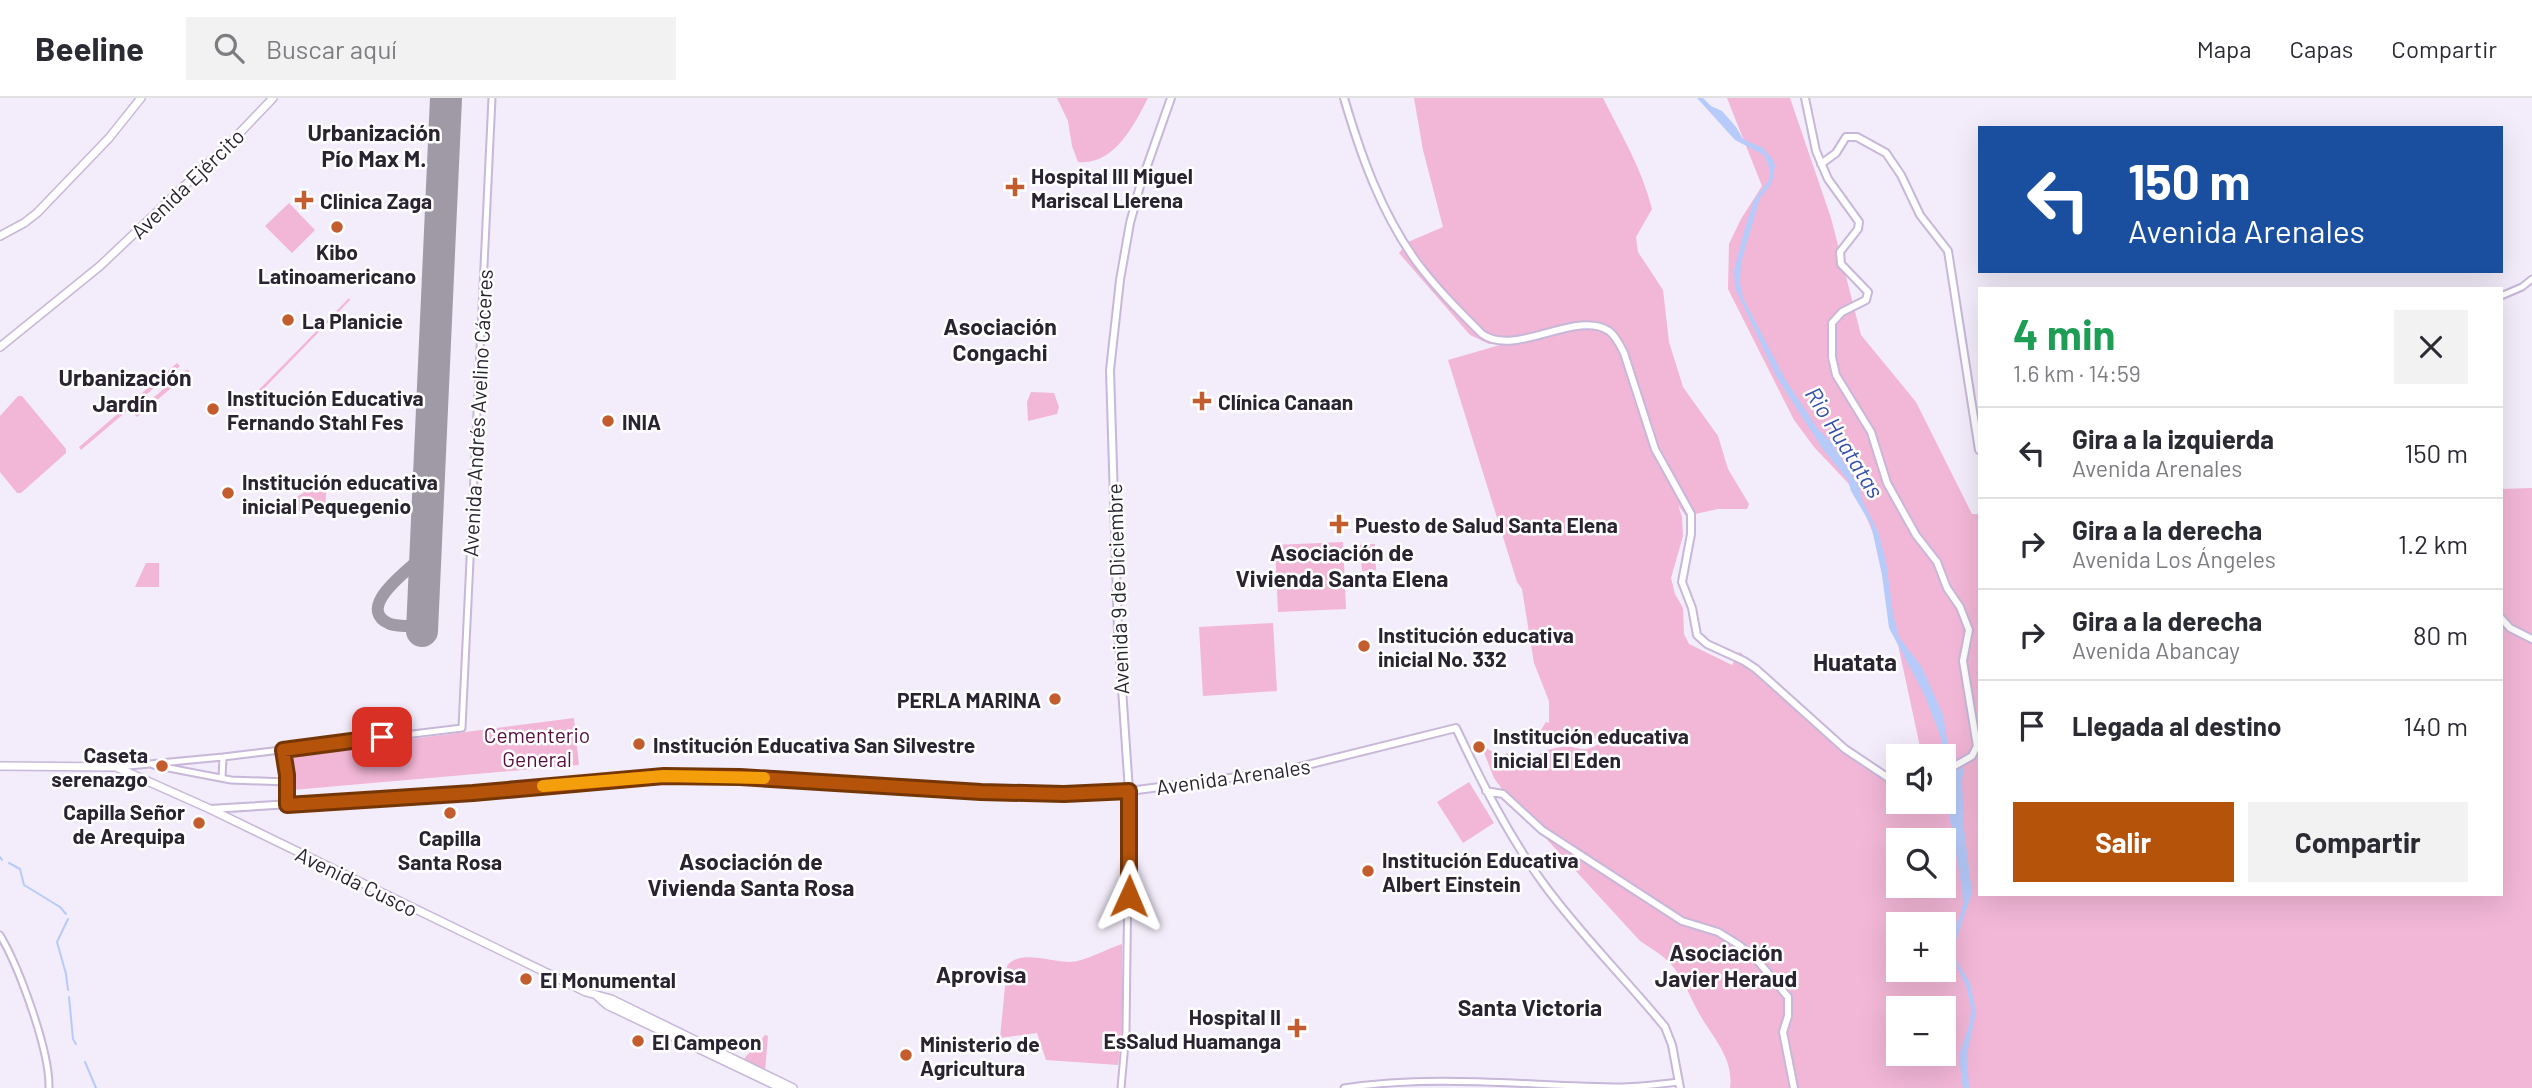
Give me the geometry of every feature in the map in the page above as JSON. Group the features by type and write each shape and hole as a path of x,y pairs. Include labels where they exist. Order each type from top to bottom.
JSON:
{"highway":[{"path":"0,236 37,213 109,138 142,98"},
{"name":"Avenida Ejército","path":"0,347 100,266 233,140 273,98"},
{"path":"0,766 116,767"},
{"name":"Avenida Cusco","path":"116,767 210,809 597,997 607,1006 781,1088"},
{"name":"Avenida Cusco","path":"597,997 611,999 793,1088"}],"main road":[{"name":"Avenida 9 de Diciembre","path":"1129,791 1118,630 1110,370 1130,223 1171,98"},
{"path":"1345,98 1374,186 1399,235 1427,275 1482,334 1496,340 1515,341 1564,328 1594,327 1605,328 1618,341 1655,449 1691,514 1691,534 1682,582 1692,608 1695,630 1701,640 1756,669 1845,749 1886,776"},
{"path":"1805,98 1821,164 1828,179 1859,222 1858,229 1840,252 1841,264 1868,292 1866,300 1842,312 1832,323 1834,366 1844,390 1871,432 1887,483 1916,535 1937,562 1947,589 1960,607 1969,630 1963,662 1977,746 1972,757 1956,766"},
{"path":"1821,164 1836,153 1846,137 1857,137 1886,153 1920,215 1948,251 1978,444"},
{"path":"2503,620 2511,628 2532,639"},
{"name":"Avenida Arenales","path":"210,809 473,793 664,776 740,777 981,792 1064,794 1129,791 1283,771 1456,728 1486,791"},
{"path":"1486,791 1542,882 1585,937 1665,1027 1672,1045 1679,1085"},
{"path":"1486,791 1503,794 1542,831 1682,921 1718,932 1757,960 1788,997 1788,1016 1783,1032 1794,1088"}],"street":[{"name":"Avenida Andrés Avelino Cáceres","path":"283,750 462,727 492,98"},
{"path":"2503,295 2532,279"},
{"path":"116,767 283,750 287,805"},
{"path":"222,778 223,757"},
{"path":"150,765 222,778 287,782"},
{"name":"Avenida 9 de Diciembre","path":"1121,1088 1126,1046 1129,791"},
{"path":"0,934 36,1022 50,1088"},
{"path":"1344,1088 1383,1083 1623,1087 1679,1085"}],"green space":[{"path":"1057,98 1148,98 1129,131 1112,151 1091,162 1078,162 1068,121"},
{"path":"1414,98 1603,98 1648,194 1652,209 1636,237 1638,252 1663,290 1669,342 1683,387 1718,436 1728,469 1749,504 1747,509 1718,509 1686,516 1678,505 1683,536 1671,578 1675,594 1683,608 1684,634 1689,644 1732,665 1740,652 1830,735 1886,774 1886,814 1956,814 1956,744 1919,744 1875,538 1858,497 1794,420 1728,289 1729,244 1762,186 1727,98 1790,98 1831,218 1861,335 1916,402 1972,514 1978,514 1978,896 2503,896 2503,489 2532,488 2532,1088 1730,1088 1726,1058 1678,973 1662,956 1640,941 1507,796 1494,778 1481,745 1501,757 1507,753 1526,757 1562,747 1585,749 1600,743 1598,739 1548,735 1541,730 1546,722 1549,723 1549,701 1534,663 1522,589 1517,582 1448,360 1507,343 1489,344 1470,335 1399,253 1408,242 1443,227 1423,150"},
{"path":"289,203 315,230 292,253 265,226"},
{"path":"349,298 350,300 244,409 242,407"},
{"path":"177,363 180,366 81,450 79,447"},
{"path":"189,370 189,373 137,417 134,414"},
{"path":"1031,392 1054,393 1059,407 1057,414 1028,421 1027,402"},
{"path":"18,396 22,396 66,449 66,453 21,493 17,493 0,472 0,416"},
{"path":"327,477 325,511 276,511"},
{"path":"1343,542 1346,609 1278,612 1275,545"},
{"path":"1375,544 1376,570 1362,571 1360,545"},
{"path":"146,563 159,563 159,587 135,587"},
{"path":"1273,623 1277,691 1203,696 1199,627"},
{"name":"Cementerio General","path":"574,718 579,765 292,790 288,755"},
{"path":"1469,782 1494,823 1463,843 1437,802"},
{"path":"1122,944 1122,1035 1118,1065 1046,1060 1037,1033 1000,1038 1007,966 1012,961 1027,957 1070,962"},
{"path":"765,1035 768,1036 765,1071 742,1061"}],"water":[{"path":"1697,98 1703,98 1722,111 1743,139 1763,148 1773,160 1773,178 1760,198 1741,263 1740,283 1743,298 1785,379 1818,429 1832,443 1860,488 1861,498 1878,531 1886,561 1899,637 1921,666 1943,715 1948,744 1942,744 1924,694 1889,628 1882,575 1871,525 1851,491 1848,480 1822,448 1776,376 1735,288 1734,270 1745,228 1754,200 1769,180 1770,170 1764,155 1735,140"},
{"path":"1956,761 1962,761 1964,828 1972,893 1956,940 1956,924 1963,903 1956,854 1956,828 1951,828 1949,814 1956,814"},
{"path":"1956,960 1970,983 1976,1012 1967,1055 1969,1088 1963,1088 1959,1055 1970,1022 1971,1008"}],"waterway":[{"path":"9,863 20,869 24,885 60,907 66,914"},
{"path":"68,919 57,942 68,990"},
{"path":"69,997 73,1039 76,1044"},
{"path":"85,1062 96,1088"}],"taxiway":[{"path":"422,626 390,624 381,617 378,610 386,592 426,548"}],"runway":[{"path":"422,631 446,98"}],"slow traffic":[{"path":"543,786 664,776 764,778"}],"place":[{"name":"Hospital III Miguel Mariscal Llerena","path":"1015,187"},
{"name":"Clinica Zaga","path":"304,200"},
{"name":"Kibo Latinoamericano","path":"337,227"},
{"name":"La Planicie","path":"288,320"},
{"name":"Clínica Canaan","path":"1202,401"},
{"name":"Institución Educativa Fernando Stahl Fes","path":"213,409"},
{"name":"INIA","path":"608,421"},
{"name":"Institución educativa inicial Pequegenio","path":"228,493"},
{"name":"Puesto de Salud Santa Elena","path":"1339,524"},
{"name":"Institución educativa inicial No. 332","path":"1364,646"},
{"name":"PERLA MARINA","path":"1055,699"},
{"name":"Institución Educativa San Silvestre","path":"639,744"},
{"name":"Institución educativa inicial El Eden","path":"1479,747"},
{"name":"Caseta serenazgo","path":"162,766"},
{"name":"Capilla Santa Rosa","path":"450,813"},
{"name":"Capilla Señor de Arequipa","path":"199,823"},
{"name":"Institución Educativa Albert Einstein","path":"1368,871"},
{"name":"El Monumental","path":"526,979"},
{"name":"Hospital II EsSalud Huamanga","path":"1297,1028"},
{"name":"El Campeon","path":"638,1041"},
{"name":"Ministerio de Agricultura","path":"906,1055"}],"district":[{"name":"Urbanización Pío Max M.","path":"374,145"},
{"name":"Asociación Congachi","path":"1000,339"},
{"name":"Urbanización Jardín","path":"125,390"},
{"name":"Asociación de Vivienda Santa Elena","path":"1342,565"},
{"name":"Huatata","path":"1855,661"},
{"name":"Asociación de Vivienda Santa Rosa","path":"751,874"},
{"name":"Asociación Javier Heraud","path":"1726,965"},
{"name":"Aprovisa","path":"981,974"},
{"name":"Santa Victoria","path":"1530,1007"}],"route":[{"path":"382,737 283,750 287,775 287,805 473,793 637,777 698,775 981,792 1064,794 1129,791 1129,896"}],"water label":[{"name":"Rio Huatatas","path":"1845,442"}]}
